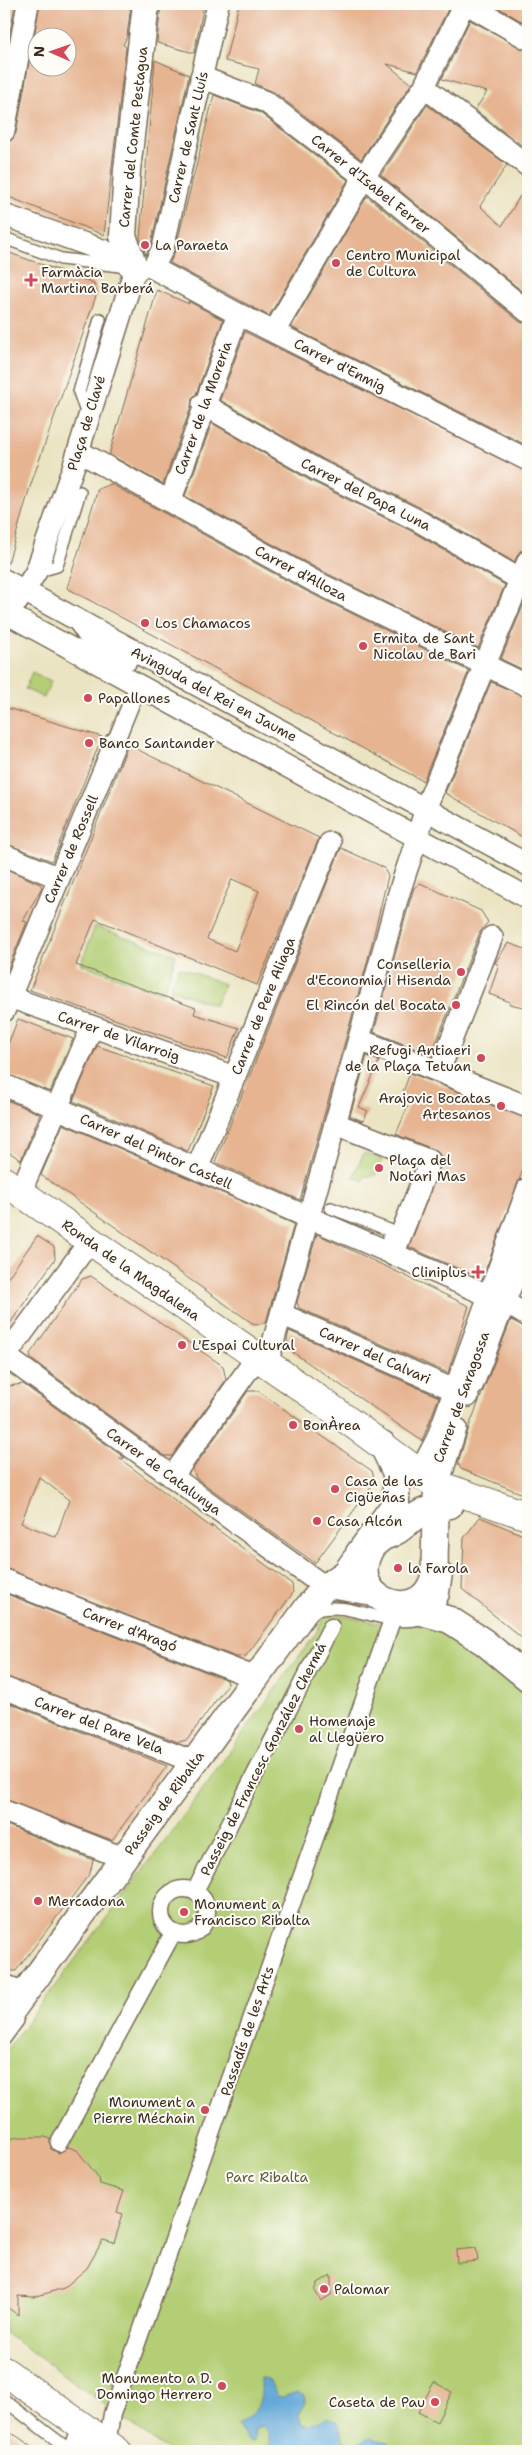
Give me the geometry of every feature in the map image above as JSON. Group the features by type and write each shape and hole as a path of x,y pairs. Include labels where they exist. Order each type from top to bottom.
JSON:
{"main road":[{"name":"Ronda de la Magdalena","path":"12,1187 382,1444 426,1491 491,1502 528,1516"},
{"path":"4,2371 92,2447"},
{"path":"4,2390 92,2447"}],"street":[{"path":"4,131 28,4"},
{"name":"Carrer del Comte Pestagua","path":"144,268 123,236 127,170 146,4"},
{"path":"274,332 364,177 424,87 466,4 528,39"},
{"name":"Carrer de Sant Lluís","path":"144,268 163,248 201,77 219,7"},
{"name":"Carrer d'Isabel Ferrer","path":"201,77 266,102 364,177 528,312"},
{"path":"424,87 528,166"},
{"name":"Carrer d'Enmig","path":"4,215 105,251 144,268 528,460"},
{"name":"Plaça de Clavé","path":"6,618 25,592 36,572 88,416 144,268"},
{"name":"Carrer de la Moreria","path":"170,502 238,314"},
{"name":"Carrer del Papa Luna","path":"204,404 317,470 526,575"},
{"name":"Carrer d'Alloza","path":"78,450 312,580 528,686"},
{"path":"172,1477 262,1361 281,1314 317,1212 336,1124 399,890 418,837 425,809 484,666 526,575"},
{"name":"Avinguda del Rei en Jaume","path":"4,580 528,865"},
{"name":"Avinguda del Rei en Jaume","path":"6,618 54,641 132,673 527,898"},
{"name":"Carrer de Rossell","path":"6,1001 115,743 132,673"},
{"name":"Carrer de Pere Aliaga","path":"197,1169 330,843"},
{"path":"4,855 59,878"},
{"path":"439,1071 492,937"},
{"name":"Carrer de Vilarroig","path":"6,1001 92,1027 234,1077"},
{"path":"12,1187 57,1108 92,1027"},
{"path":"360,1040 528,1107"},
{"name":"Carrer del Pintor Castell","path":"4,1085 197,1169 317,1212 391,1254 497,1300 528,1316"},
{"path":"336,1124 430,1161 391,1254"},
{"name":"Carrer de Saragossa","path":"497,1300 528,1188"},
{"name":"Carrer de Saragossa","path":"426,1491 445,1458 462,1393 497,1300 528,1206"},
{"path":"4,1356 90,1241"},
{"name":"Carrer de Saragossa","path":"497,1300 528,1242"},
{"name":"Carrer del Calvari","path":"281,1314 462,1393"},
{"name":"Carrer de Catalunya","path":"4,1356 172,1477 326,1592"},
{"path":"326,1592 346,1573 355,1560 417,1516 426,1491"},
{"path":"386,1606 368,1586 365,1576 366,1559 385,1538 391,1527 396,1508 426,1491"},
{"path":"386,1606 412,1602 428,1590 433,1581 434,1562 426,1491"},
{"path":"385,1538 418,1539 425,1544 434,1562"},
{"name":"Carrer d'Aragó","path":"4,1580 256,1678"},
{"path":"326,1592 386,1606 434,1614 450,1620 484,1642 528,1678"},
{"name":"Passeig de Ribalta","path":"4,2021 14,1989 123,1858 256,1678 326,1592"},
{"name":"Passadís de les Arts","path":"92,2447 112,2414 386,1606"},
{"name":"Passeig de Francesc González Chermá","path":"196,1891 331,1627"},
{"name":"Carrer del Pare Vela","path":"4,1688 194,1762"},
{"path":"4,1811 123,1858"},
{"name":"Passeig de Francesc González Chermá","path":"183,1888 196,1891 205,1900 208,1912 205,1923 198,1932 185,1936 172,1933 165,1926 161,1915 163,1902 171,1893 183,1888"},
{"path":"59,2143 172,1933"}],"lane":[{"path":"4,238 61,259 144,268"},
{"path":"88,416 79,392 100,318"},
{"path":"36,572 57,566 80,492"},
{"path":"70,616 85,639 132,673"},
{"path":"527,898 513,878 480,855 516,870 528,870"},
{"path":"317,1212 370,1232"},
{"path":"386,1606 335,1607 326,1592 338,1568 426,1491 447,1571 443,1596 434,1614"},
{"name":"Passeig de Ribalta","path":"4,2040 326,1592"},
{"path":"4,2358 101,2430 92,2447 4,2400"}],"green space":[{"path":"32,672 51,681 44,698 25,689"},
{"path":"95,926 176,955 163,994 81,964"},
{"path":"179,967 224,984 215,1006 170,989"},
{"path":"364,1153 382,1160 375,1176 365,1176 363,1181 353,1177"},
{"name":"Parc Ribalta","path":"326,1612 379,1623 442,1626 528,1697 528,2451 169,2451 4,2332 4,2053 171,1833 316,1633"}],"water":[{"path":"261,2379 269,2380 277,2396 283,2397 297,2392 304,2396 305,2402 299,2413 301,2423 308,2426 327,2417 337,2420 345,2442 355,2445 370,2438 388,2442 401,2451 274,2451 269,2445 269,2431 263,2426 255,2429 254,2442 248,2442 237,2425 244,2421 257,2406 261,2394"}],"building":[{"path":"4,4 15,4 4,65"},
{"path":"40,4 131,4 127,36 123,45 126,47 104,235 4,195 4,167 9,142 16,133 28,68 28,78 78,78 78,28 36,28"},
{"path":"161,4 204,4 194,53 157,43"},
{"path":"239,4 432,4 448,9 417,72 387,64 411,84 361,159 274,92 255,84 259,69 225,61"},
{"path":"492,4 528,4 528,25"},
{"path":"470,20 528,51 528,150 475,110 487,92 442,79"},
{"path":"155,60 189,75 151,244 146,255 140,238"},
{"path":"214,95 260,113 348,180 269,316 170,263 175,251"},
{"path":"427,105 507,165 480,206 502,226 528,183 528,296 381,175"},
{"path":"367,196 520,322 528,324 528,446 291,327"},
{"path":"4,251 94,283 97,293 30,487 8,563 4,562"},
{"path":"157,290 189,304 188,301 223,320 196,394 192,398 191,407 163,484 110,455"},
{"path":"245,332 528,472 528,549 520,551 514,562 423,509 323,459 220,400"},
{"path":"212,423 311,481 411,531 505,585 478,648 318,569 185,496"},
{"path":"111,484 306,591 469,671 423,781 67,588 98,489"},
{"path":"528,596 528,672 501,659"},
{"path":"491,682 528,698 528,840 445,793"},
{"path":"4,707 102,737 52,861 4,843"},
{"path":"128,745 319,838 257,985 95,919 76,965 196,1008 194,1014 239,1028 227,1058 30,990","holes":["232,879 259,891 235,951 207,939"]},
{"path":"341,848 383,867 388,876 366,967 300,1200 215,1162"},
{"path":"4,868 40,884 42,887 23,921 27,922 4,978"},
{"path":"420,883 481,911 488,922 480,932 431,1055 374,1032 409,904 414,888"},
{"path":"508,943 528,950 528,1008 509,1004 510,1002 489,994 499,965 495,963"},
{"path":"18,1019 73,1039 50,1092 4,1073 4,1054"},
{"path":"97,1046 214,1086 188,1151 73,1101"},
{"path":"367,1056 379,1061 359,1107 368,1111 363,1121 350,1116"},
{"path":"410,1073 528,1119 528,1156 482,1279 409,1247 442,1160 435,1150 396,1134 408,1106 399,1103"},
{"path":"4,1099 40,1114 21,1160 4,1149"},
{"path":"63,1124 294,1224 266,1322 255,1325 41,1175"},
{"path":"317,1234 469,1306 448,1373 299,1308 297,1302"},
{"path":"37,1236 54,1247 55,1259 4,1332 4,1283"},
{"path":"91,1276 223,1366 226,1380 172,1456 165,1456 31,1359 30,1354 82,1279"},
{"path":"511,1320 528,1328 528,1496 461,1469 458,1463 470,1424"},
{"path":"289,1331 439,1397 422,1441 291,1351 287,1340"},
{"path":"23,1384 125,1458 119,1458 212,1528 211,1525 292,1584 293,1593 246,1656 236,1657 4,1568 4,1395 8,1386","holes":["39,1477 69,1500 56,1537 21,1523"]},
{"path":"248,1391 258,1391 372,1471 375,1482 315,1563 196,1478 193,1469"},
{"path":"480,1517 528,1537 528,1643 462,1589 464,1538"},
{"path":"4,1593 227,1680 228,1684 187,1740 178,1742 4,1676"},
{"path":"4,1701 167,1766 112,1840 4,1799"},
{"path":"4,1824 93,1860 90,1873 16,1971 4,1971"},
{"path":"17,2137 45,2137 50,2139 51,2149 59,2153 68,2147 77,2150 99,2178 100,2184 124,2191 117,2212 123,2214 114,2243 103,2240 87,2268 64,2288 34,2297 18,2296 18,2315 4,2305 4,2141"},
{"path":"476,2248 478,2261 457,2263 456,2250"},
{"name":"Palomar","path":"331,2275 331,2295 321,2301 315,2291 318,2283"},
{"name":"Caseta de Pau","path":"434,2382 452,2392 437,2422 418,2412"},
{"path":"4,2427 38,2451 4,2451"}],"place":[{"name":"La Paraeta","path":"145,245"},
{"name":"Centro Municipal de Cultura","path":"336,263"},
{"name":"Farmàcia Martina Barberá","path":"31,280"},
{"name":"Los Chamacos","path":"145,623"},
{"name":"Ermita de Sant Nicolau de Bari","path":"363,646"},
{"name":"Papallones","path":"88,698"},
{"name":"Banco Santander","path":"89,743"},
{"name":"Conselleria d'Economia i Hisenda","path":"461,972"},
{"name":"El Rincón del Bocata","path":"456,1005"},
{"name":"Refugi Antiaeri de la Plaça Tetuan","path":"481,1058"},
{"name":"Arajovic Bocatas Artesanos","path":"501,1106"},
{"name":"Plaça del Notari Mas","path":"379,1168"},
{"name":"Cliniplus","path":"478,1272"},
{"name":"L'Espai Cultural","path":"182,1345"},
{"name":"BonÀrea","path":"293,1425"},
{"name":"Casa de las Cigüeñas","path":"335,1489"},
{"name":"Casa Alcón","path":"317,1521"},
{"name":"la Farola","path":"398,1568"},
{"name":"Homenaje al Llegüero","path":"299,1729"},
{"name":"Mercadona","path":"38,1901"},
{"name":"Monument a Francisco Ribalta","path":"184,1912"},
{"name":"Monument a Pierre Méchain","path":"205,2110"},
{"name":"Palomar","path":"324,2289"},
{"name":"Monumento a D. Domingo Herrero","path":"222,2386"},
{"name":"Caseta de Pau","path":"435,2402"}]}
